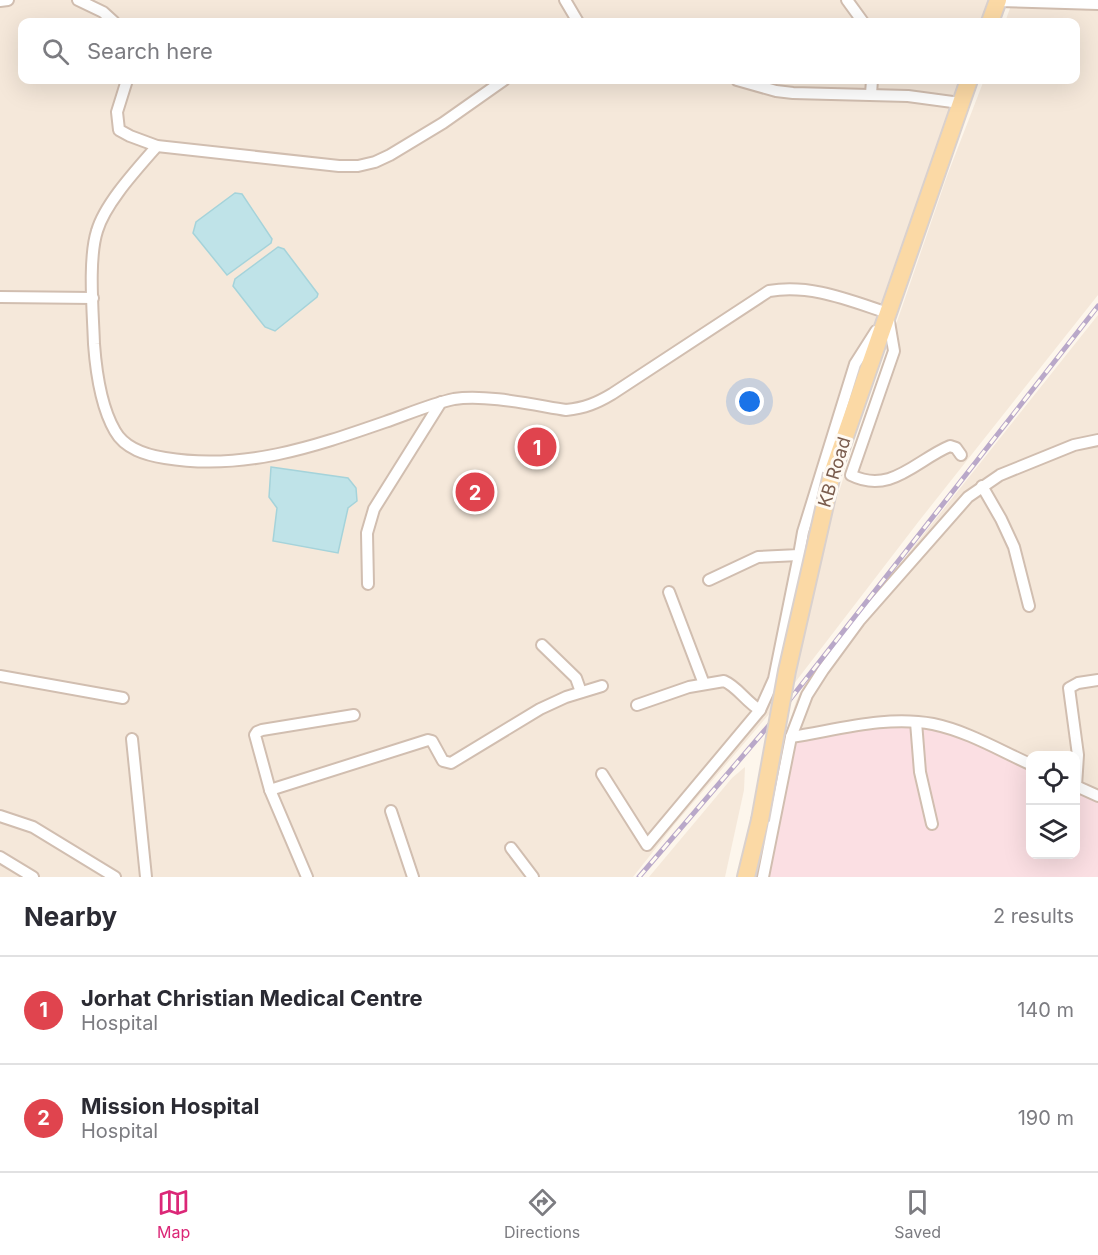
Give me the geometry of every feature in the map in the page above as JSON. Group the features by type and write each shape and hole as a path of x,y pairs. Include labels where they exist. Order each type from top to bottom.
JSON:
{"main road":[{"path":"991,18 998,0"},
{"name":"KB Road","path":"746,877 760,820 787,670 831,474 967,84"}],"street":[{"path":"0,1 8,0"},
{"path":"78,0 103,12 110,18"},
{"path":"566,0 577,18"},
{"path":"578,0 578,18"},
{"path":"847,0 860,18"},
{"path":"998,0 1098,4"},
{"path":"126,84 117,112 119,130 157,146 296,162 357,166 375,162 390,155 443,123 498,84"},
{"path":"751,84 793,93 872,94 920,97 960,103"},
{"path":"872,84 872,94"},
{"path":"157,146 125,184 97,229 93,250 94,348 105,406 115,432 125,444 152,456 211,462 267,458 315,446 441,402 466,398 566,410 594,405 770,291 796,288 812,290 888,313"},
{"path":"0,297 93,298"},
{"path":"888,313 894,351 851,475 862,481 895,477 908,472 950,446 956,448 961,455"},
{"path":"602,774 647,846 760,710 774,679 803,532 855,364 888,313"},
{"path":"368,584 367,533 374,509 441,402"},
{"path":"763,877 791,737 801,707 810,690 859,621 956,509 982,486 1000,475 1056,452 1098,440"},
{"path":"982,486 1014,547 1029,606"},
{"path":"709,580 758,557 799,555"},
{"path":"669,592 704,684"},
{"path":"542,645 576,678 581,692"},
{"path":"0,676 123,698"},
{"path":"1077,751 1069,688 1078,683 1098,680"},
{"path":"637,705 676,690 724,681 760,710"},
{"path":"270,790 428,740 432,741 443,761 451,763 540,709 602,686"},
{"path":"307,877 270,790 255,739 257,732 354,715"},
{"path":"791,737 879,723 916,722 951,729 1026,763"},
{"path":"916,722 920,772 932,824"},
{"path":"132,739 146,877"},
{"path":"1080,788 1098,796"},
{"path":"392,811 413,877"},
{"path":"0,816 33,827 115,877"},
{"path":"511,848 533,877"},
{"path":"0,857 33,877"}],"shaded area":[{"path":"0,0 995,0 988,18 18,18 18,84 964,84 885,314 776,706 633,877 0,877"},
{"path":"1013,0 1098,0 1098,295 919,521 790,689 833,510 947,176 982,84 1080,84 1080,18 1006,18"},
{"path":"1098,315 1098,802 1080,793 1080,751 1026,751 1026,768 904,727 818,737 783,746 796,701 806,682"},
{"path":"903,727 933,730 986,747 1026,767 1026,859 1080,859 1080,793 1098,802 1098,877 756,877 774,780 783,746 818,737"},
{"path":"745,767 744,790 725,877 649,877 732,778"}],"water":[{"path":"235,193 242,194 272,239 271,243 227,275 193,233 196,222"},
{"path":"278,247 284,249 318,294 275,331 265,327 233,286 235,279"},
{"path":"271,467 348,478 356,488 357,501 348,508 338,553 273,541 277,508 269,497"}],"railway":[{"path":"639,877 777,716 1098,306"}],"place":[{"name":"Jorhat Christian Medical Centre","path":"537,447"},
{"name":"Mission Hospital","path":"475,492"}]}
